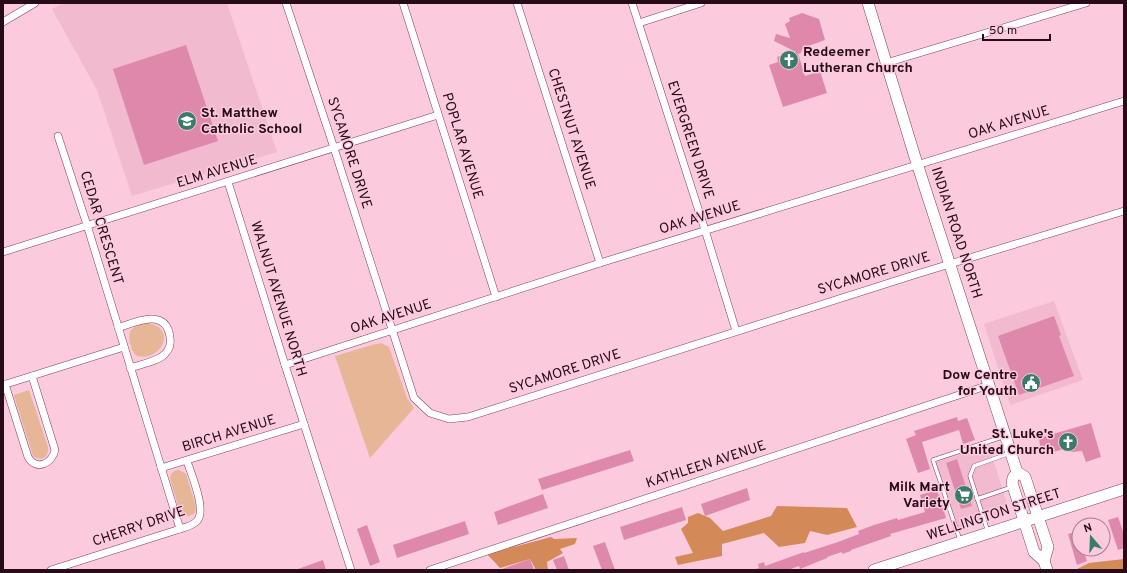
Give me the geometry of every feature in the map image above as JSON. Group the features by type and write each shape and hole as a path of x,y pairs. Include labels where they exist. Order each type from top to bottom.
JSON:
{"main road":[{"name":"INDIAN ROAD NORTH","path":"868,3 1017,472 1025,477 1039,516 1048,547 1046,566"},
{"path":"1017,472 1012,481 1013,487 1034,552 1046,566"},
{"name":"WELLINGTON STREET","path":"874,570 1124,489"}],"street":[{"path":"3,22 35,3"},
{"name":"SYCAMORE DRIVE","path":"286,3 414,398 430,413 449,419 468,417 736,331 1124,211"},
{"name":"POPLAR AVENUE","path":"403,3 496,297"},
{"name":"CHESTNUT AVENUE","path":"517,3 600,263"},
{"name":"EVERGREEN DRIVE","path":"632,3 736,331"},
{"path":"639,23 701,3"},
{"path":"886,63 1086,3"},
{"name":"OAK AVENUE","path":"285,365 600,263 1124,101"},
{"name":"ELM AVENUE","path":"3,252 438,115"},
{"name":"CEDAR CRESCENT","path":"58,136 87,225 180,529"},
{"name":"WALNUT AVENUE NORTH","path":"228,182 351,570"},
{"path":"118,328 138,320 150,318 161,322 170,336 169,347 165,354 130,368"},
{"path":"32,376 54,450 51,460 37,465 28,457 4,385 32,376 124,347"},
{"name":"KATHLEEN AVENUE","path":"430,570 989,385"},
{"name":"BIRCH AVENUE","path":"161,468 304,424"},
{"name":"CHERRY DRIVE","path":"52,570 190,526 200,516 200,501 187,461"}],"lane":[{"path":"960,542 933,460 1006,436"},
{"path":"988,533 970,476 974,466 1011,453"},
{"path":"977,498 1013,487"}],"shaded area":[{"name":"St. Matthew Catholic School","path":"63,3 227,3 277,152 132,196 97,90 52,9"},
{"path":"1054,301 1083,380 1010,405 984,324"},
{"path":"148,323 157,326 162,331 164,337 163,344 159,350 153,354 146,357 137,356 131,347 129,336 130,332 138,325"},
{"path":"381,343 389,347 407,398 414,408 370,458 335,356"},
{"path":"29,390 48,447 46,456 39,459 33,456 14,396"},
{"path":"988,443 1010,513 957,530 935,459"},
{"path":"179,470 186,474 196,507 195,513 189,516 183,515 180,512 170,479 173,472"},
{"path":"777,506 847,508 857,527 827,535 810,531 805,543 779,547 764,533 722,544 722,556 678,565 675,557 693,553 681,529 688,523 688,517 698,513 710,518 723,531 771,516"},
{"path":"551,537 554,539 577,538 575,544 560,549 563,553 547,562 548,570 536,570 530,559 500,568 487,554"},
{"path":"1124,559 1124,570 1075,570 1089,563"}],"building":[{"name":"Redeemer Lutheran Church","path":"802,13 819,19 825,40 803,48 800,54 798,53 805,76 820,71 827,93 783,107 769,65 778,62 777,57 796,52 774,41 776,34 790,38 785,24 790,21 789,18"},
{"path":"186,45 218,141 144,165 113,69"},
{"path":"1054,316 1061,335 1059,336 1074,376 1019,395 998,336"},
{"path":"957,417 958,421 967,418 975,440 963,444 959,430 922,442 930,469 918,473 906,439 916,435 914,431"},
{"name":"St. Luke's United Church","path":"1091,423 1101,457 1086,462 1082,451 1072,452 1069,451 1068,448 1045,454 1040,446 1039,438"},
{"path":"630,450 634,461 542,490 538,479"},
{"path":"957,459 972,506 961,509 946,463"},
{"path":"747,488 750,500 705,516 701,504"},
{"path":"937,490 946,518 890,534 891,536 842,554 842,552 827,557 800,569 799,566 788,570 756,570 759,568 758,564 764,562 765,566 838,542 859,534 858,531 874,525 925,512 920,495"},
{"path":"543,494 548,508 498,525 494,512"},
{"path":"682,507 686,520 624,540 620,527"},
{"path":"1118,517 1124,534 1124,548 1118,550 1111,529 1111,519"},
{"path":"465,521 469,534 397,558 393,545"},
{"path":"367,525 380,562 370,566 357,529"},
{"path":"1071,533 1071,544 1068,534"},
{"path":"605,542 615,570 602,570 593,546"},
{"path":"564,556 569,570 557,570 553,560"},
{"path":"1075,557 1086,557 1087,561 1077,565"},
{"path":"530,559 534,570 502,570 502,569"},
{"path":"323,560 326,570 298,570 298,569"}],"place":[{"name":"Redeemer Lutheran Church","path":"789,60"},
{"name":"St. Matthew Catholic School","path":"187,121"},
{"name":"Dow Centre for Youth","path":"1031,383"},
{"name":"St. Luke's United Church","path":"1068,442"},
{"name":"Milk Mart Variety","path":"964,495"}]}
